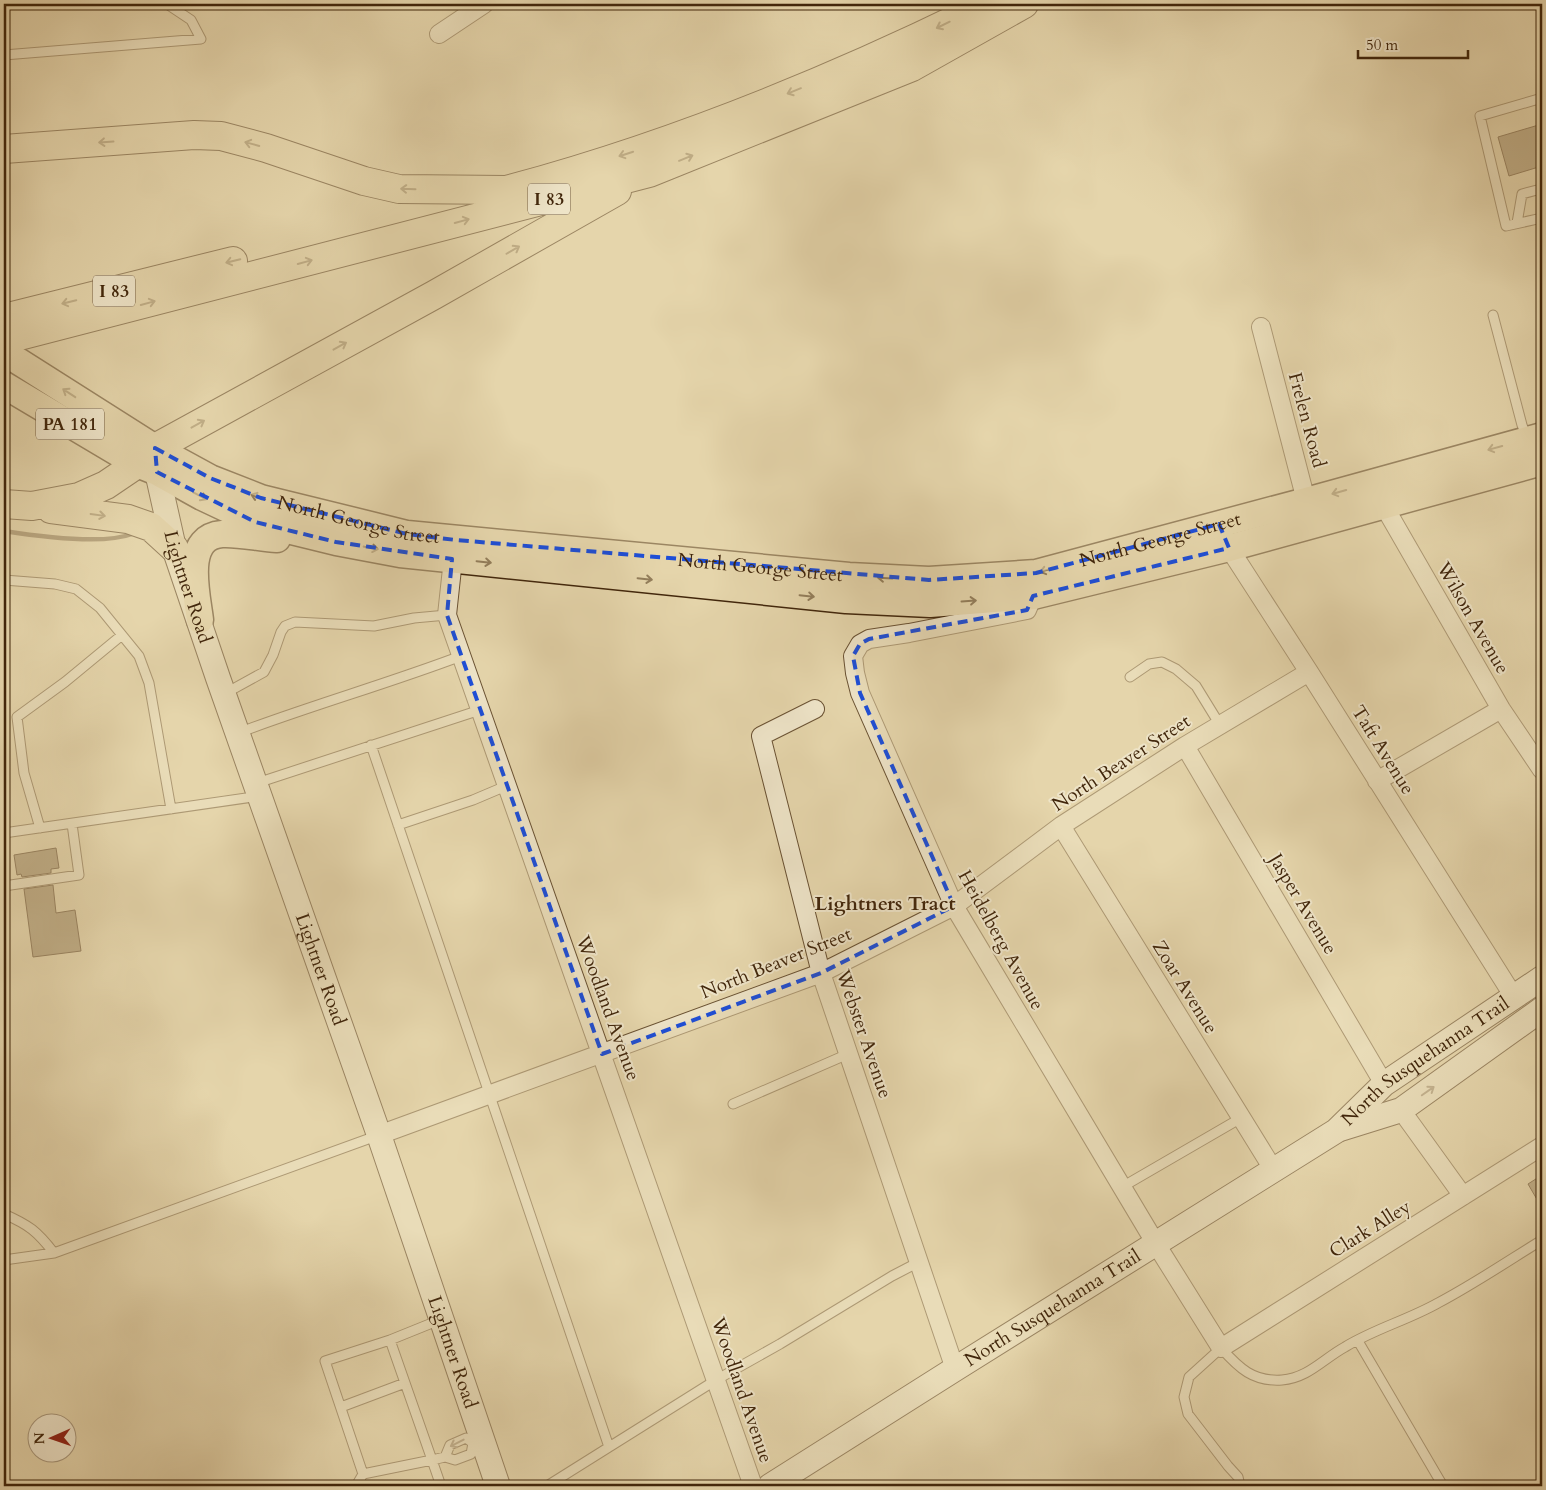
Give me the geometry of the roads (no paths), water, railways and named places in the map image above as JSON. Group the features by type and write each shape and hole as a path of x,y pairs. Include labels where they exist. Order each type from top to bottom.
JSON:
{"highway":[{"name":"I 83","path":"15,315 509,190 657,144 770,101 891,50 987,4"},
{"name":"I 83","path":"4,340 649,173 912,67 1024,4"},
{"path":"4,149 194,135 221,136 266,148 364,181 399,189 509,190"},
{"path":"32,506 79,497 106,485 649,173"},
{"path":"4,504 128,519 150,528 174,548"}],"main road":[{"name":"North George Street","path":"4,354 18,360 150,461 202,497 255,522 336,542 400,554 454,550 929,580 1036,573 1218,524 1384,506 1537,453"},
{"name":"North George Street","path":"4,384 150,461 210,478 261,498 407,534 454,550 846,600 930,604 1033,596 1229,548 1310,513 1377,481 1537,453"},
{"name":"Lightner Road","path":"150,461 174,548 442,1319 478,1441 498,1486"},
{"path":"200,620 194,569 199,548 208,538 222,534 336,542"},
{"name":"North Susquehanna Trail","path":"770,1486 1336,1130 1384,1084 1542,978"},
{"name":"North Susquehanna Trail","path":"1336,1130 1401,1110 1542,1009"}],"street":[{"path":"438,34 484,4"},
{"name":"Frelen Road","path":"1261,327 1310,513"},
{"name":"Wilson Avenue","path":"1377,481 1384,506 1501,709 1542,770"},
{"name":"Taft Avenue","path":"1218,524 1229,548 1514,997"},
{"name":"Woodland Avenue","path":"454,550 447,615 753,1486"},
{"name":"Heidelberg Avenue","path":"1033,596 1027,610 869,639 860,644 853,656 860,694 954,906 1156,1244 1221,1348"},
{"name":"North Beaver Street","path":"379,1135 821,972 954,906 1061,826 1185,746 1309,672"},
{"name":"Webster Avenue","path":"815,709 761,736 821,972 955,1368"},
{"path":"1378,781 1501,709"},
{"name":"Jasper Avenue","path":"1185,746 1384,1084"},
{"name":"Zoar Avenue","path":"1061,826 1273,1169"},
{"path":"1401,1110 1464,1196"},
{"name":"Clark Alley","path":"1221,1348 1542,1146"}],"lane":[{"path":"4,55 201,39 191,20 167,4"},
{"path":"1542,98 1480,116 1506,226 1542,218"},
{"path":"1517,223 1522,194 1537,190"},
{"path":"1493,315 1522,426 1537,453"},
{"path":"4,580 55,584 76,589 100,608 139,656 149,683 171,809"},
{"path":"224,694 264,672 273,655 280,632 285,626 296,622 374,626 414,618 447,615"},
{"path":"40,828 24,773 17,716 65,682 122,635"},
{"path":"238,733 461,656"},
{"path":"1130,678 1149,664 1162,662 1176,669 1196,686 1220,726"},
{"path":"4,833 171,809 258,790 371,745 480,710"},
{"path":"371,745 609,1447"},
{"path":"398,825 473,800 506,786"},
{"path":"4,886 79,875 72,824"},
{"path":"734,1104 848,1054"},
{"path":"1122,1187 1241,1118"},
{"path":"4,1260 54,1253 379,1135"},
{"path":"4,1214 27,1224 43,1238 54,1253"},
{"path":"1240,1486 1238,1477 1188,1414 1184,1397 1189,1377 1221,1348 1248,1374 1261,1378 1280,1380 1296,1378 1312,1370 1345,1346 1438,1304 1542,1240"},
{"path":"547,1486 716,1380 919,1262"},
{"path":"364,1474 325,1361 390,1340 442,1319"},
{"path":"390,1340 432,1460 438,1483"},
{"path":"1358,1341 1443,1486"},
{"path":"341,1407 405,1383"},
{"path":"356,1486 364,1474 445,1457 455,1460 471,1454 478,1441 466,1438 450,1445 445,1457"}],"waterway":[{"path":"4,531 87,539 104,539 132,534"}],"district":[{"name":"Lightners Tract","path":"885,903"}]}
